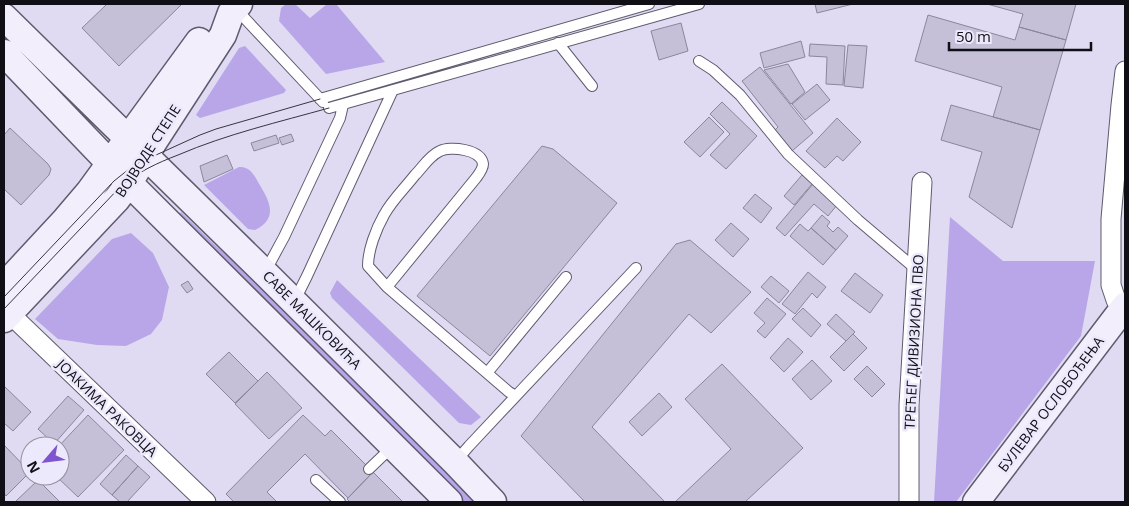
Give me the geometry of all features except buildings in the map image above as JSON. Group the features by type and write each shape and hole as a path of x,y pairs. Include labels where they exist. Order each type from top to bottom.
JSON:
{"main road":[{"name":"ВОЈВОДЕ СТЕПЕ","path":"4,286 66,219 110,163 137,148 222,35 235,8"},
{"name":"САВЕ МАШКОВИЋА","path":"4,17 265,273 493,502"},
{"path":"4,53 110,163 450,502"},
{"name":"ВОЈВОДЕ СТЕПЕ","path":"6,316 118,199 130,183 137,148"},
{"name":"БУЛЕВАР ОСЛОБОЂЕЊА","path":"976,502 1124,308"}],"street":[{"path":"1124,308 1116,300 1111,285 1111,219 1125,71"},
{"name":"ТРЕЋЕГ ДИВИЗИОНА ПВО","path":"909,502 909,404 922,182"},
{"name":"ЈОАКИМА РАКОВЦА","path":"6,316 206,502"}],"lane":[{"path":"320,99 649,4"},
{"path":"329,108 699,4"},
{"path":"235,8 340,118"},
{"path":"558,43 592,86"},
{"path":"699,61 713,70 740,95 788,154 858,220 918,270"},
{"path":"294,302 393,90"},
{"path":"265,273 340,118 343,105"},
{"path":"387,287 482,170 480,158 476,153 449,148 436,153 430,158 394,200 384,215 368,257 368,266 387,287 516,396"},
{"path":"455,462 636,268"},
{"path":"487,373 566,277"},
{"path":"369,468 394,446"},
{"path":"316,480 341,499"}],"shaded area":[{"path":"286,4 295,4 310,18 327,4 336,4 385,62 326,74 279,21 281,8"},
{"path":"245,46 286,90 284,93 200,118 196,115 239,48"},
{"path":"239,167 250,170 265,193 269,205 270,211 267,221 255,230 248,229 204,185"},
{"path":"181,212 217,247 271,294 477,502 464,502 321,356 178,216"},
{"path":"950,217 1003,261 1095,261 1081,336 956,502 934,502"},
{"path":"131,233 153,253 169,287 162,320 151,334 126,346 97,345 58,339 35,319 112,239"},
{"path":"337,280 481,417 471,425 459,423 332,298 330,293"}],"tram line":[{"path":"4,297 114,181 134,165 216,129 320,99"},
{"path":"4,309 121,186 134,176 163,161 215,141 329,108"}]}
